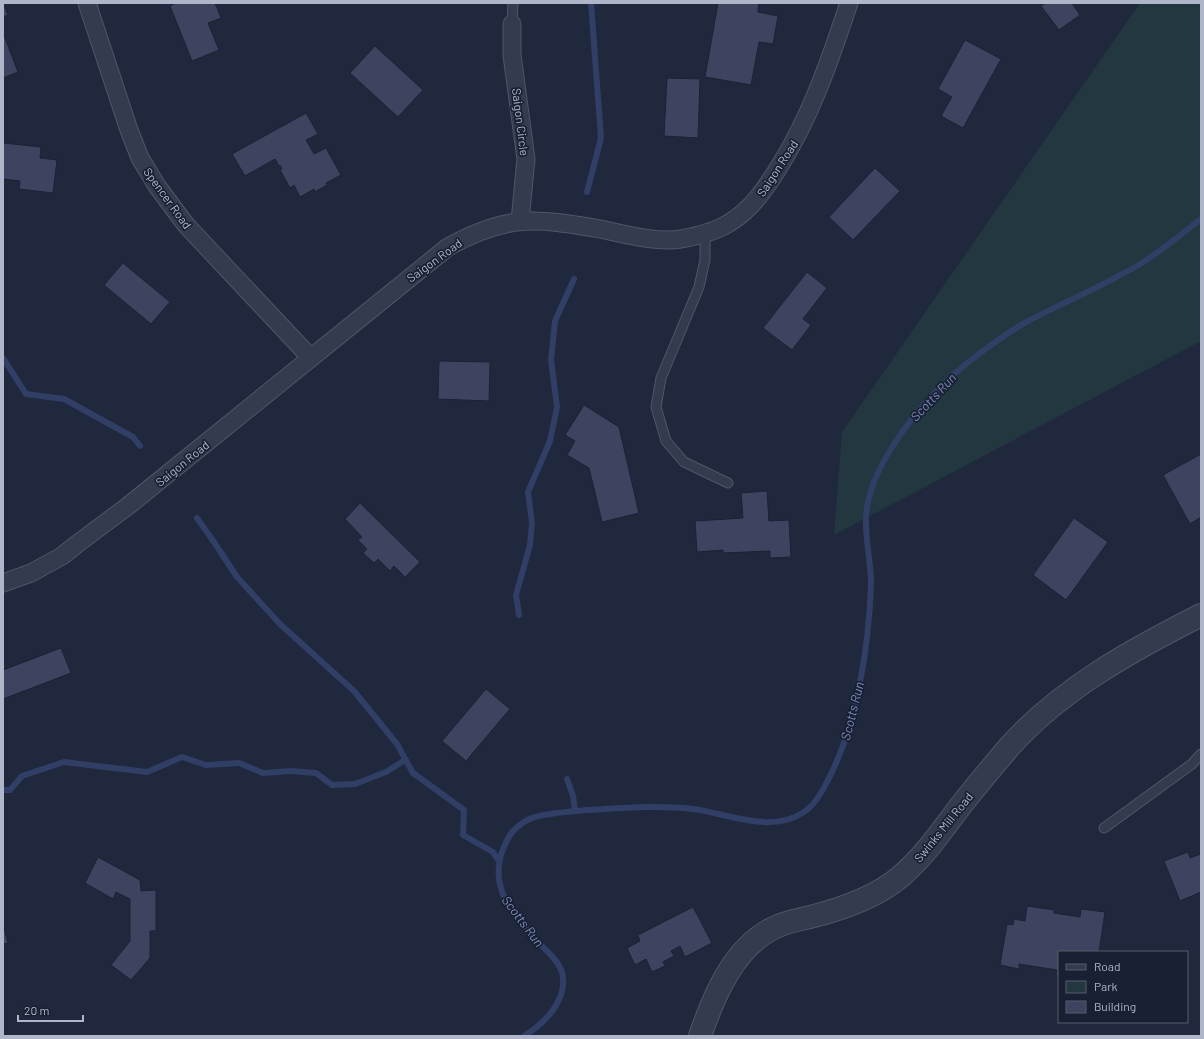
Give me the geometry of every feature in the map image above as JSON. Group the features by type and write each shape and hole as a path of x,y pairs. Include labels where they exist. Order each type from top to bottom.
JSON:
{"street":[{"name":"Spencer Road","path":"87,3 129,130 140,158 156,186 186,225 310,357"},
{"name":"Saigon Road","path":"3,583 31,573 62,556 134,501 310,357 448,247 472,233 520,220 548,220 652,238 679,239 705,234 729,223 751,206 769,184 795,142 816,99 849,3"},
{"name":"Saigon Circle","path":"512,24 512,55 526,159 520,220"},
{"name":"Swinks Mill Road","path":"700,1036 710,1007 727,975 747,948 761,935 779,926 845,907 870,896 899,878 923,855 974,788 1011,745 1050,708 1093,675 1136,648 1201,615"}],"lane":[{"path":"512,24 514,3"},
{"path":"705,234 705,260 699,287 661,378 656,407 666,441 684,462 728,483"},
{"path":"1104,828 1192,764 1201,754"}],"green space":[{"path":"1140,3 1201,3 1201,341 834,535 842,432"}],"building":[{"path":"3,3 8,15 3,17"},
{"path":"176,3 215,3 221,18 208,23 219,50 192,61 170,6"},
{"path":"718,3 759,3 758,12 778,16 773,44 759,42 751,85 705,77"},
{"path":"1045,3 1072,3 1080,15 1059,30 1041,6"},
{"path":"3,33 18,72 3,78"},
{"path":"965,40 1001,59 963,128 941,116 952,97 938,89"},
{"path":"375,46 423,90 398,117 350,73"},
{"path":"667,78 700,79 698,138 664,136"},
{"path":"306,113 318,134 306,140 314,154 326,148 341,175 326,183 327,185 315,192 314,189 300,197 294,185 290,188 280,170 282,169 280,165 279,166 275,159 245,176 232,154"},
{"path":"3,143 41,147 40,158 57,160 53,193 19,189 20,181 3,179"},
{"path":"875,168 900,191 853,240 829,217"},
{"path":"123,263 170,302 151,324 104,285"},
{"path":"807,272 827,288 803,319 811,325 792,350 763,328"},
{"path":"439,361 490,362 489,401 438,399"},
{"path":"584,405 619,427 639,513 602,522 589,468 567,455 575,441 565,435"},
{"path":"1201,454 1201,517 1190,524 1163,475"},
{"path":"767,491 769,521 789,520 791,557 770,558 770,551 723,553 723,550 697,552 695,521 743,518 741,493"},
{"path":"360,503 420,562 405,577 394,566 390,571 378,559 374,563 363,553 367,549 358,540 362,537 345,519"},
{"path":"1074,518 1108,542 1066,600 1033,575"},
{"path":"61,648 71,673 3,699 3,670"},
{"path":"486,689 510,709 466,761 442,741"},
{"path":"1188,852 1190,858 1201,854 1201,892 1180,901 1164,861"},
{"path":"98,857 140,880 141,891 156,890 156,931 150,931 150,958 131,980 111,965 130,941 130,899 116,892 113,899 85,883"},
{"path":"1027,906 1054,910 1054,913 1080,917 1081,909 1105,912 1099,951 1058,951 1058,976 1056,975 1057,970 1019,964 1019,969 1000,965 1007,924 1013,925 1014,919 1025,921"},
{"path":"693,907 712,943 685,957 680,946 671,951 674,956 663,962 665,966 652,972 646,959 635,965 627,948 640,941 638,935"},
{"path":"3,925 8,943 3,944"}],"waterway":[{"path":"587,192 601,138 591,3"},
{"name":"Scotts Run","path":"524,1036 540,1024 554,1009 559,1001 563,982 562,972 559,965 524,926 508,905 499,882 501,855 507,839 513,831 529,819 541,815 587,810 667,807 693,809 752,821 767,822 781,821 795,817 808,809 814,803 827,782 837,760 854,711 860,685 868,633 870,607 871,583 866,534 867,508 871,490 878,473 902,433 938,389 981,352 1026,322 1137,266 1161,250 1201,219"},
{"path":"519,615 516,595 530,545 532,523 528,492 550,441 557,407 551,360 555,321 574,279"},
{"path":"3,358 26,394 64,399 133,437 140,446"},
{"path":"197,518 237,577 280,624 354,691 397,744 413,773 464,810 463,835 493,852 499,861"},
{"path":"3,790 10,790 22,776 64,762 147,772 182,757 206,765 239,763 263,773 291,771 316,773 332,785 355,784 386,772 405,760"},
{"path":"567,779 573,796 575,811"}]}
